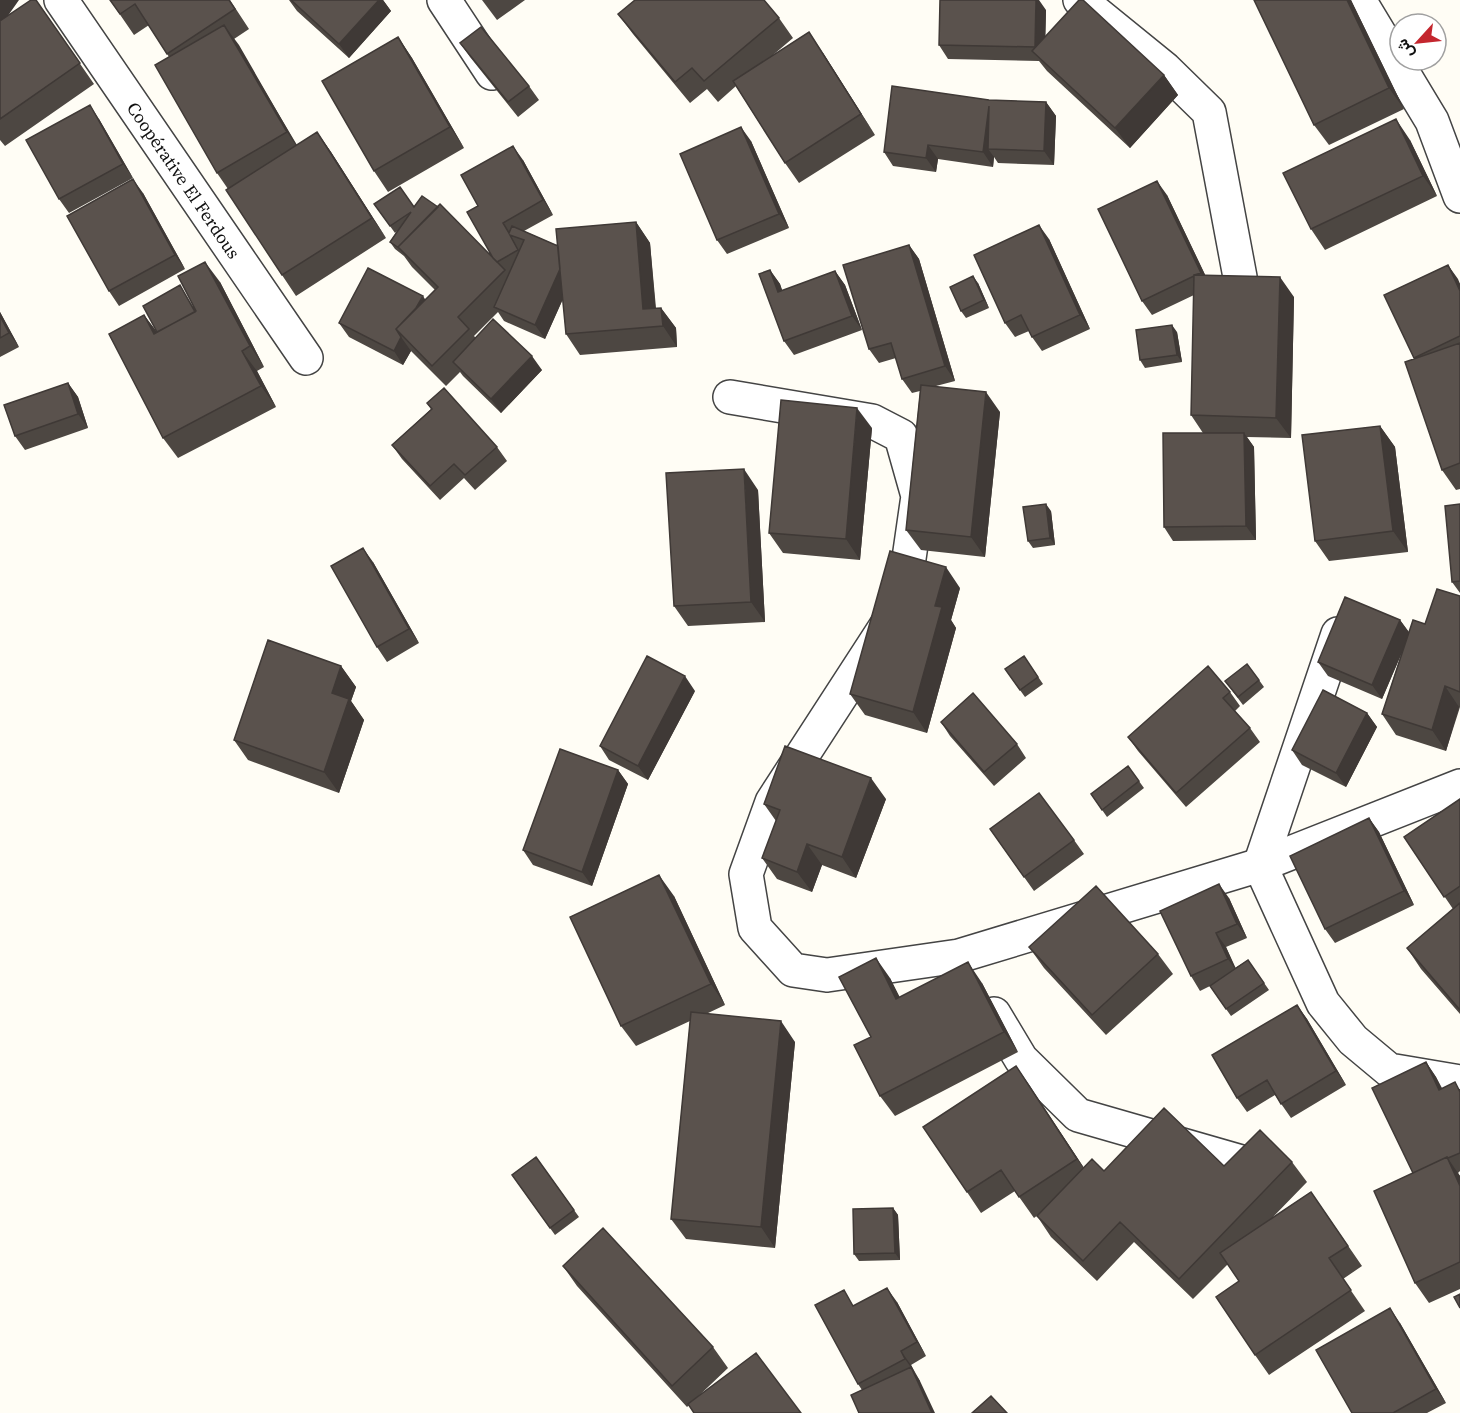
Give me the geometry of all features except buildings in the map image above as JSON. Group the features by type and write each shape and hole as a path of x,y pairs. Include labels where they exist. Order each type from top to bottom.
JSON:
{"street":[{"name":"Coopérative El Ferdous","path":"61,0 306,358"},
{"path":"444,0 499,85"},
{"path":"1080,0 1165,69 1209,112 1240,277"},
{"path":"1359,0 1432,121 1460,196"},
{"path":"730,397 872,421 901,436 918,496 903,600 772,802 746,874 755,928 793,970 827,975 959,956 1260,865 1460,786"},
{"path":"1338,634 1260,865 1323,1003 1353,1040 1389,1070 1460,1082"},
{"path":"959,956 1021,1059 1078,1115 1242,1161 1304,1182"}]}
